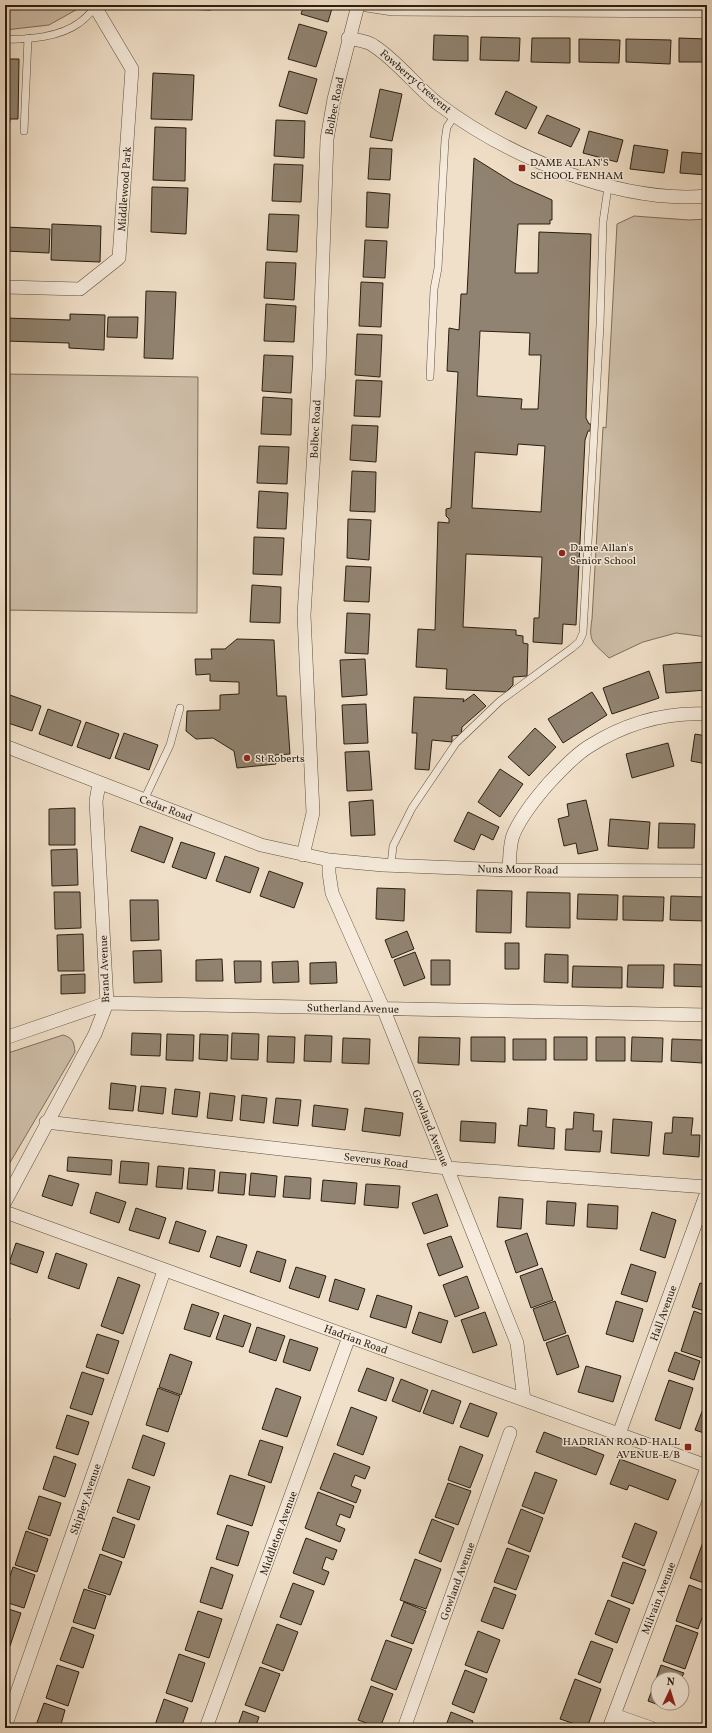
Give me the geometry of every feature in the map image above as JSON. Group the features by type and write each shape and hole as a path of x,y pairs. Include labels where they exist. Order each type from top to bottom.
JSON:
{"street":[{"name":"Bolbec Road","path":"303,855 313,813 304,615 319,369 327,139 334,99 348,38 358,5"},
{"path":"367,5 393,9 707,11"},
{"name":"Middlewood Park","path":"5,287 80,289 119,258 132,69 94,6"},
{"name":"Fowberry Crescent","path":"348,38 374,45 436,102 485,135 531,159 608,187 640,194 707,196"},
{"path":"509,870 513,835 532,802 560,771 587,747 617,732 653,718 687,713 707,714"},
{"name":"Cedar Road","path":"5,746 99,784 261,845 329,860"},
{"name":"Brand Avenue","path":"5,1202 46,1122 95,1034 107,1003 96,802 99,784"},
{"name":"Nuns Moor Road","path":"329,860 391,865 509,870 707,871"},
{"name":"Gowland Avenue","path":"329,860 332,893 383,1008 517,1342 524,1400"},
{"name":"Sutherland Avenue","path":"5,1038 107,1003 707,1016"},
{"name":"Severus Road","path":"46,1122 447,1168 707,1187"},
{"name":"Hall Avenue","path":"618,1434 707,1192"},
{"name":"Hadrian Road","path":"5,1212 707,1467"},
{"name":"Shipley Avenue","path":"5,1727 164,1271"},
{"name":"Middleton Avenue","path":"206,1728 349,1337"},
{"name":"Gowland Avenue","path":"404,1728 510,1433"},
{"name":"Milvain Avenue","path":"609,1728 707,1467"},
{"path":"614,1715 651,1728"}],"lane":[{"path":"5,39 28,38 65,30 78,24 94,6"},
{"path":"24,131 28,38"},
{"path":"430,377 434,289 438,268 445,140 447,127 455,115"},
{"path":"391,865 393,846 412,808 456,743 500,701 579,642 583,633 600,325 603,222 608,187"},
{"path":"144,800 170,745 180,708"},
{"path":"704,1728 707,1720"}],"shaded area":[{"path":"5,5 83,6 49,25 5,30"},
{"path":"634,216 689,220 707,219 707,637 676,633 643,642 609,658 593,642 591,638 591,627 603,427 606,428 617,224"},
{"path":"5,374 198,377 197,613 5,610"},
{"path":"63,1035 72,1041 75,1052 5,1171 5,1054"}],"building":[{"path":"106,5 132,5 131,6"},
{"path":"142,5 171,5 170,8 142,7"},
{"path":"183,5 211,5 211,10 183,9"},
{"path":"304,5 333,5 328,22 301,14"},
{"path":"299,24 327,32 316,67 288,59"},
{"path":"434,35 468,36 468,61 433,60"},
{"path":"481,37 520,38 519,61 480,60"},
{"path":"532,38 570,38 570,63 531,62"},
{"path":"679,38 707,39 707,62 679,62"},
{"path":"579,39 620,40 619,63 579,62"},
{"path":"626,39 671,40 670,64 626,62"},
{"path":"5,59 19,59 18,119 10,119 9,129 5,129"},
{"path":"289,71 317,79 307,114 279,106"},
{"path":"153,73 194,75 192,120 151,119"},
{"path":"380,89 402,94 392,141 370,137"},
{"path":"506,91 537,107 526,129 495,114"},
{"path":"547,115 580,129 571,147 538,133"},
{"path":"276,120 305,121 304,158 274,156"},
{"path":"155,127 186,128 185,181 153,180"},
{"path":"589,131 623,140 617,162 583,153"},
{"path":"634,145 668,150 664,173 630,169"},
{"path":"370,148 392,149 390,180 368,179"},
{"path":"682,152 707,154 707,175 680,173"},
{"path":"474,158 514,183 552,200 552,220 550,220 550,224 518,224 515,273 538,273 539,232 591,234 586,418 589,424 591,424 590,431 588,431 585,440 576,625 563,624 562,644 533,642 534,618 539,618 542,557 466,554 463,627 516,630 516,635 523,636 523,643 528,644 527,676 513,677 513,685 506,692 446,689 447,669 416,667 418,629 435,630 438,522 449,523 449,519 446,516 446,509 451,508 458,372 447,371 449,328 459,330 461,294 467,294","holes":["480,331 530,333 529,355 541,355 538,409 521,409 522,399 477,396","518,444 545,446 541,512 472,508 475,452 517,455"]},
{"path":"274,164 303,165 301,202 272,201"},
{"path":"152,187 188,188 186,234 151,232"},
{"path":"367,192 390,194 388,228 366,227"},
{"path":"269,214 299,215 297,252 267,250"},
{"path":"52,224 101,226 100,262 51,260"},
{"path":"5,227 50,229 49,253 5,251"},
{"path":"365,240 387,241 385,278 363,277"},
{"path":"266,262 296,263 294,300 264,298"},
{"path":"361,282 383,283 381,327 359,326"},
{"path":"146,291 176,292 173,359 144,358"},
{"path":"266,304 296,306 294,342 264,341"},
{"path":"70,314 105,315 104,350 69,348 69,343 5,341 5,318 70,320"},
{"path":"108,317 138,317 137,338 107,337"},
{"path":"357,334 382,335 380,377 355,375"},
{"path":"264,355 293,356 291,393 262,391"},
{"path":"356,380 382,381 380,417 354,416"},
{"path":"263,397 292,399 291,435 261,434"},
{"path":"352,425 378,426 376,462 350,460"},
{"path":"259,446 289,447 287,484 257,483"},
{"path":"352,471 376,472 375,512 350,511"},
{"path":"259,491 288,493 286,529 257,528"},
{"path":"348,519 371,520 369,560 347,558"},
{"path":"254,537 284,538 282,575 253,574"},
{"path":"346,566 371,567 369,602 344,601"},
{"path":"252,585 281,587 280,623 250,622"},
{"path":"347,613 370,614 368,654 345,653"},
{"path":"237,639 274,640 277,696 286,696 290,754 275,755 276,764 237,768 234,751 213,738 196,739 186,731 187,711 220,710 220,695 239,694 239,682 210,681 210,674 196,675 195,659 212,659 211,649 225,649"},
{"path":"365,659 367,695 342,697 340,660"},
{"path":"706,662 707,690 666,693 663,665"},
{"path":"649,671 659,698 612,714 603,688"},
{"path":"592,692 607,715 563,743 548,719"},
{"path":"7,694 41,706 32,731 5,722 5,699"},
{"path":"474,694 486,706 462,727 461,735 452,736 452,742 432,740 429,770 415,769 417,733 412,733 414,697 464,699 463,702"},
{"path":"366,704 368,743 344,744 342,705"},
{"path":"48,709 81,721 72,746 39,734"},
{"path":"86,722 119,734 110,759 77,747"},
{"path":"535,728 556,747 529,776 508,757"},
{"path":"124,733 158,745 149,770 115,758"},
{"path":"695,734 707,736 707,764 691,761"},
{"path":"668,743 674,766 632,778 626,754"},
{"path":"369,751 372,790 347,791 345,752"},
{"path":"500,769 523,784 500,817 478,802"},
{"path":"373,800 375,835 351,836 349,802"},
{"path":"586,800 598,850 578,854 576,843 564,846 558,819 569,816 567,804"},
{"path":"75,808 75,845 49,845 49,809"},
{"path":"468,812 499,827 493,840 481,834 474,850 454,841"},
{"path":"610,819 650,822 648,849 608,846"},
{"path":"659,823 695,824 694,848 658,848"},
{"path":"705,824 707,824 707,847 703,847"},
{"path":"140,826 173,838 164,863 131,851"},
{"path":"181,842 215,853 206,879 172,867"},
{"path":"77,849 78,885 52,886 51,850"},
{"path":"225,856 259,868 250,893 216,881"},
{"path":"269,871 303,883 294,908 260,896"},
{"path":"377,888 405,889 404,921 376,919"},
{"path":"477,890 512,891 511,933 476,932"},
{"path":"54,892 80,892 81,928 55,929"},
{"path":"527,892 570,893 570,928 526,927"},
{"path":"578,894 618,895 617,920 577,919"},
{"path":"623,896 664,897 663,921 623,920"},
{"path":"671,896 707,897 707,921 670,920"},
{"path":"130,900 158,900 159,940 131,941"},
{"path":"6,902 7,935 5,935"},
{"path":"407,931 414,949 392,958 385,940"},
{"path":"83,934 84,971 58,971 57,935"},
{"path":"5,943 7,943 7,976 5,976"},
{"path":"505,943 519,943 519,969 505,969"},
{"path":"161,950 162,982 134,983 133,951"},
{"path":"415,952 425,978 404,986 394,960"},
{"path":"545,954 568,955 568,983 544,982"},
{"path":"222,959 223,981 196,981 196,960"},
{"path":"431,960 450,960 450,985 431,985"},
{"path":"234,961 261,961 261,982 235,983"},
{"path":"298,961 299,982 273,983 272,962"},
{"path":"336,962 337,983 310,984 310,963"},
{"path":"674,964 707,965 707,987 674,986"},
{"path":"628,965 664,965 663,988 627,987"},
{"path":"573,966 622,967 622,988 572,987"},
{"path":"85,974 85,993 61,994 61,975"},
{"path":"5,986 8,986 9,1019 5,1020"},
{"path":"132,1033 161,1034 160,1056 131,1055"},
{"path":"232,1033 259,1034 258,1060 231,1059"},
{"path":"167,1034 194,1035 193,1061 166,1060"},
{"path":"200,1034 228,1035 227,1061 199,1059"},
{"path":"305,1035 332,1036 331,1062 304,1061"},
{"path":"268,1036 295,1037 294,1063 267,1062"},
{"path":"419,1037 460,1038 459,1065 418,1063"},
{"path":"471,1037 505,1037 505,1062 471,1061"},
{"path":"554,1037 587,1037 587,1060 554,1060"},
{"path":"596,1037 625,1037 625,1061 596,1061"},
{"path":"632,1037 663,1038 662,1062 631,1061"},
{"path":"343,1038 370,1039 369,1064 342,1063"},
{"path":"513,1039 546,1039 546,1060 513,1060"},
{"path":"672,1039 703,1040 702,1063 671,1061"},
{"path":"111,1083 136,1086 133,1111 109,1109"},
{"path":"141,1086 166,1088 163,1114 138,1111"},
{"path":"175,1089 200,1092 197,1117 172,1114"},
{"path":"210,1093 235,1096 232,1121 207,1118"},
{"path":"242,1095 267,1098 264,1123 240,1120"},
{"path":"276,1098 301,1100 298,1126 273,1123"},
{"path":"314,1105 348,1109 345,1130 312,1126"},
{"path":"365,1108 403,1113 400,1136 362,1131"},
{"path":"528,1108 547,1110 546,1127 555,1128 554,1149 518,1146 520,1125 527,1126"},
{"path":"574,1112 594,1114 593,1131 602,1131 600,1152 565,1150 566,1129 573,1129"},
{"path":"673,1117 693,1118 691,1135 700,1135 699,1157 663,1154 665,1133 672,1133"},
{"path":"613,1119 652,1122 649,1156 611,1153"},
{"path":"461,1121 496,1123 495,1143 460,1141"},
{"path":"68,1157 112,1160 111,1175 67,1171"},
{"path":"121,1161 149,1163 147,1185 119,1183"},
{"path":"158,1166 184,1168 182,1189 156,1187"},
{"path":"189,1168 215,1170 213,1191 187,1189"},
{"path":"220,1172 246,1174 244,1195 218,1193"},
{"path":"251,1173 277,1176 275,1197 249,1195"},
{"path":"49,1175 79,1184 72,1206 42,1196"},
{"path":"285,1176 311,1178 310,1199 283,1197"},
{"path":"323,1180 357,1183 355,1204 321,1201"},
{"path":"366,1184 400,1186 398,1208 364,1205"},
{"path":"96,1192 126,1202 119,1223 90,1213"},
{"path":"437,1194 448,1226 424,1234 412,1203"},
{"path":"499,1197 523,1199 521,1229 497,1227"},
{"path":"547,1201 576,1203 574,1226 546,1224"},
{"path":"588,1204 618,1206 617,1229 587,1227"},
{"path":"136,1208 166,1218 159,1239 129,1230"},
{"path":"652,1212 676,1220 665,1258 640,1250"},
{"path":"176,1221 206,1231 199,1252 169,1243"},
{"path":"527,1233 538,1265 516,1273 505,1241"},
{"path":"217,1236 247,1245 240,1267 210,1257"},
{"path":"451,1236 463,1267 439,1276 427,1244"},
{"path":"16,1243 44,1252 37,1273 9,1263"},
{"path":"257,1251 286,1260 280,1282 250,1272"},
{"path":"56,1253 87,1264 79,1289 48,1278"},
{"path":"631,1264 656,1272 647,1302 621,1294"},
{"path":"296,1267 326,1276 319,1298 289,1288"},
{"path":"542,1268 553,1300 531,1308 520,1276"},
{"path":"707,1269 707,1281 703,1280"},
{"path":"467,1276 479,1308 455,1317 443,1285"},
{"path":"118,1277 140,1285 123,1334 101,1326"},
{"path":"335,1279 365,1289 358,1310 329,1301"},
{"path":"700,1283 707,1285 707,1312 692,1307"},
{"path":"377,1295 412,1306 406,1328 370,1317"},
{"path":"555,1301 566,1333 544,1341 533,1309"},
{"path":"616,1301 643,1309 633,1342 606,1334"},
{"path":"192,1304 219,1313 210,1337 184,1329"},
{"path":"694,1311 707,1316 707,1344 702,1358 681,1351"},
{"path":"419,1312 448,1321 441,1343 412,1333"},
{"path":"485,1312 497,1345 473,1353 461,1320"},
{"path":"224,1315 251,1324 243,1347 216,1339"},
{"path":"5,1317 10,1319 5,1333"},
{"path":"257,1327 285,1336 276,1361 249,1352"},
{"path":"97,1334 119,1341 108,1374 86,1367"},
{"path":"568,1335 579,1367 557,1375 546,1343"},
{"path":"290,1339 318,1348 310,1371 283,1362"},
{"path":"675,1352 700,1361 694,1380 668,1371"},
{"path":"170,1354 192,1362 181,1395 159,1387"},
{"path":"586,1366 621,1376 613,1402 578,1392"},
{"path":"367,1368 394,1378 386,1401 358,1391"},
{"path":"82,1372 104,1379 92,1415 70,1408"},
{"path":"401,1379 428,1390 420,1412 392,1401"},
{"path":"669,1380 693,1388 680,1429 655,1420"},
{"path":"158,1388 180,1396 168,1432 146,1425"},
{"path":"276,1388 301,1397 287,1437 262,1429"},
{"path":"432,1390 461,1401 453,1424 423,1413"},
{"path":"470,1403 497,1413 488,1437 460,1427"},
{"path":"351,1407 377,1417 363,1455 337,1445"},
{"path":"703,1409 707,1411 707,1434 695,1430"},
{"path":"67,1415 89,1422 78,1455 56,1448"},
{"path":"544,1432 604,1455 596,1475 536,1452"},
{"path":"143,1435 165,1443 154,1476 132,1468"},
{"path":"260,1440 283,1447 271,1483 248,1475"},
{"path":"460,1446 483,1455 470,1488 448,1480"},
{"path":"334,1453 370,1467 365,1479 355,1475 351,1486 361,1490 356,1503 320,1489"},
{"path":"54,1456 76,1464 65,1497 43,1489"},
{"path":"620,1459 676,1480 668,1500 629,1485 627,1490 610,1484"},
{"path":"535,1472 557,1480 544,1514 522,1506"},
{"path":"230,1475 265,1486 252,1526 217,1514"},
{"path":"128,1479 150,1487 139,1520 117,1512"},
{"path":"448,1483 471,1491 458,1525 435,1517"},
{"path":"318,1492 354,1506 350,1518 340,1514 336,1525 345,1529 340,1542 305,1528"},
{"path":"39,1496 61,1503 50,1536 28,1529"},
{"path":"521,1509 543,1518 530,1552 508,1543"},
{"path":"113,1517 135,1525 124,1558 102,1550"},
{"path":"432,1519 454,1528 441,1562 419,1553"},
{"path":"635,1523 657,1532 644,1566 622,1557"},
{"path":"227,1525 249,1532 238,1566 216,1559"},
{"path":"26,1531 48,1539 37,1572 15,1565"},
{"path":"306,1538 337,1550 333,1560 326,1557 322,1569 329,1572 324,1585 293,1573"},
{"path":"703,1542 707,1544 707,1584 690,1578"},
{"path":"507,1548 529,1556 516,1590 494,1582"},
{"path":"100,1554 122,1562 110,1595 88,1588"},
{"path":"415,1559 441,1569 426,1609 400,1600"},
{"path":"623,1562 646,1570 633,1604 611,1596"},
{"path":"13,1567 35,1575 24,1608 5,1602 5,1591"},
{"path":"211,1567 233,1575 222,1609 200,1602"},
{"path":"293,1583 314,1591 301,1625 280,1617"},
{"path":"689,1585 707,1592 707,1604 698,1629 676,1621"},
{"path":"494,1587 516,1595 503,1629 481,1621"},
{"path":"84,1589 106,1596 95,1629 73,1622"},
{"path":"608,1600 630,1609 617,1643 595,1634"},
{"path":"404,1602 426,1611 413,1644 391,1636"},
{"path":"5,1608 21,1613 10,1646 5,1644"},
{"path":"198,1611 222,1619 209,1658 185,1650"},
{"path":"277,1624 298,1632 283,1671 262,1663"},
{"path":"676,1625 698,1633 685,1669 663,1661"},
{"path":"72,1627 94,1635 83,1668 60,1660"},
{"path":"478,1631 500,1640 487,1673 465,1665"},
{"path":"386,1640 412,1649 396,1690 371,1680"},
{"path":"591,1641 613,1649 600,1683 578,1674"},
{"path":"5,1647 9,1648 5,1659"},
{"path":"179,1654 205,1663 192,1702 166,1693"},
{"path":"57,1665 79,1672 68,1706 46,1698"},
{"path":"661,1665 678,1671 659,1671"},
{"path":"260,1667 280,1674 265,1712 245,1705"},
{"path":"465,1670 487,1679 474,1713 452,1704"},
{"path":"575,1679 601,1689 587,1728 560,1719"},
{"path":"371,1686 393,1694 380,1728 358,1720"},
{"path":"164,1699 188,1708 181,1728 154,1728"},
{"path":"44,1703 65,1710 60,1728 35,1728"},
{"path":"243,1711 259,1717 255,1728 237,1728"},
{"path":"451,1712 473,1721 470,1728 445,1728"}],"place":[{"name":"DAME ALLAN'S SCHOOL FENHAM","path":"522,168"},
{"name":"Dame Allan's Senior School","path":"562,553"},
{"name":"St Roberts","path":"247,758"},
{"name":"HADRIAN ROAD-HALL AVENUE-E/B","path":"688,1447"}]}
